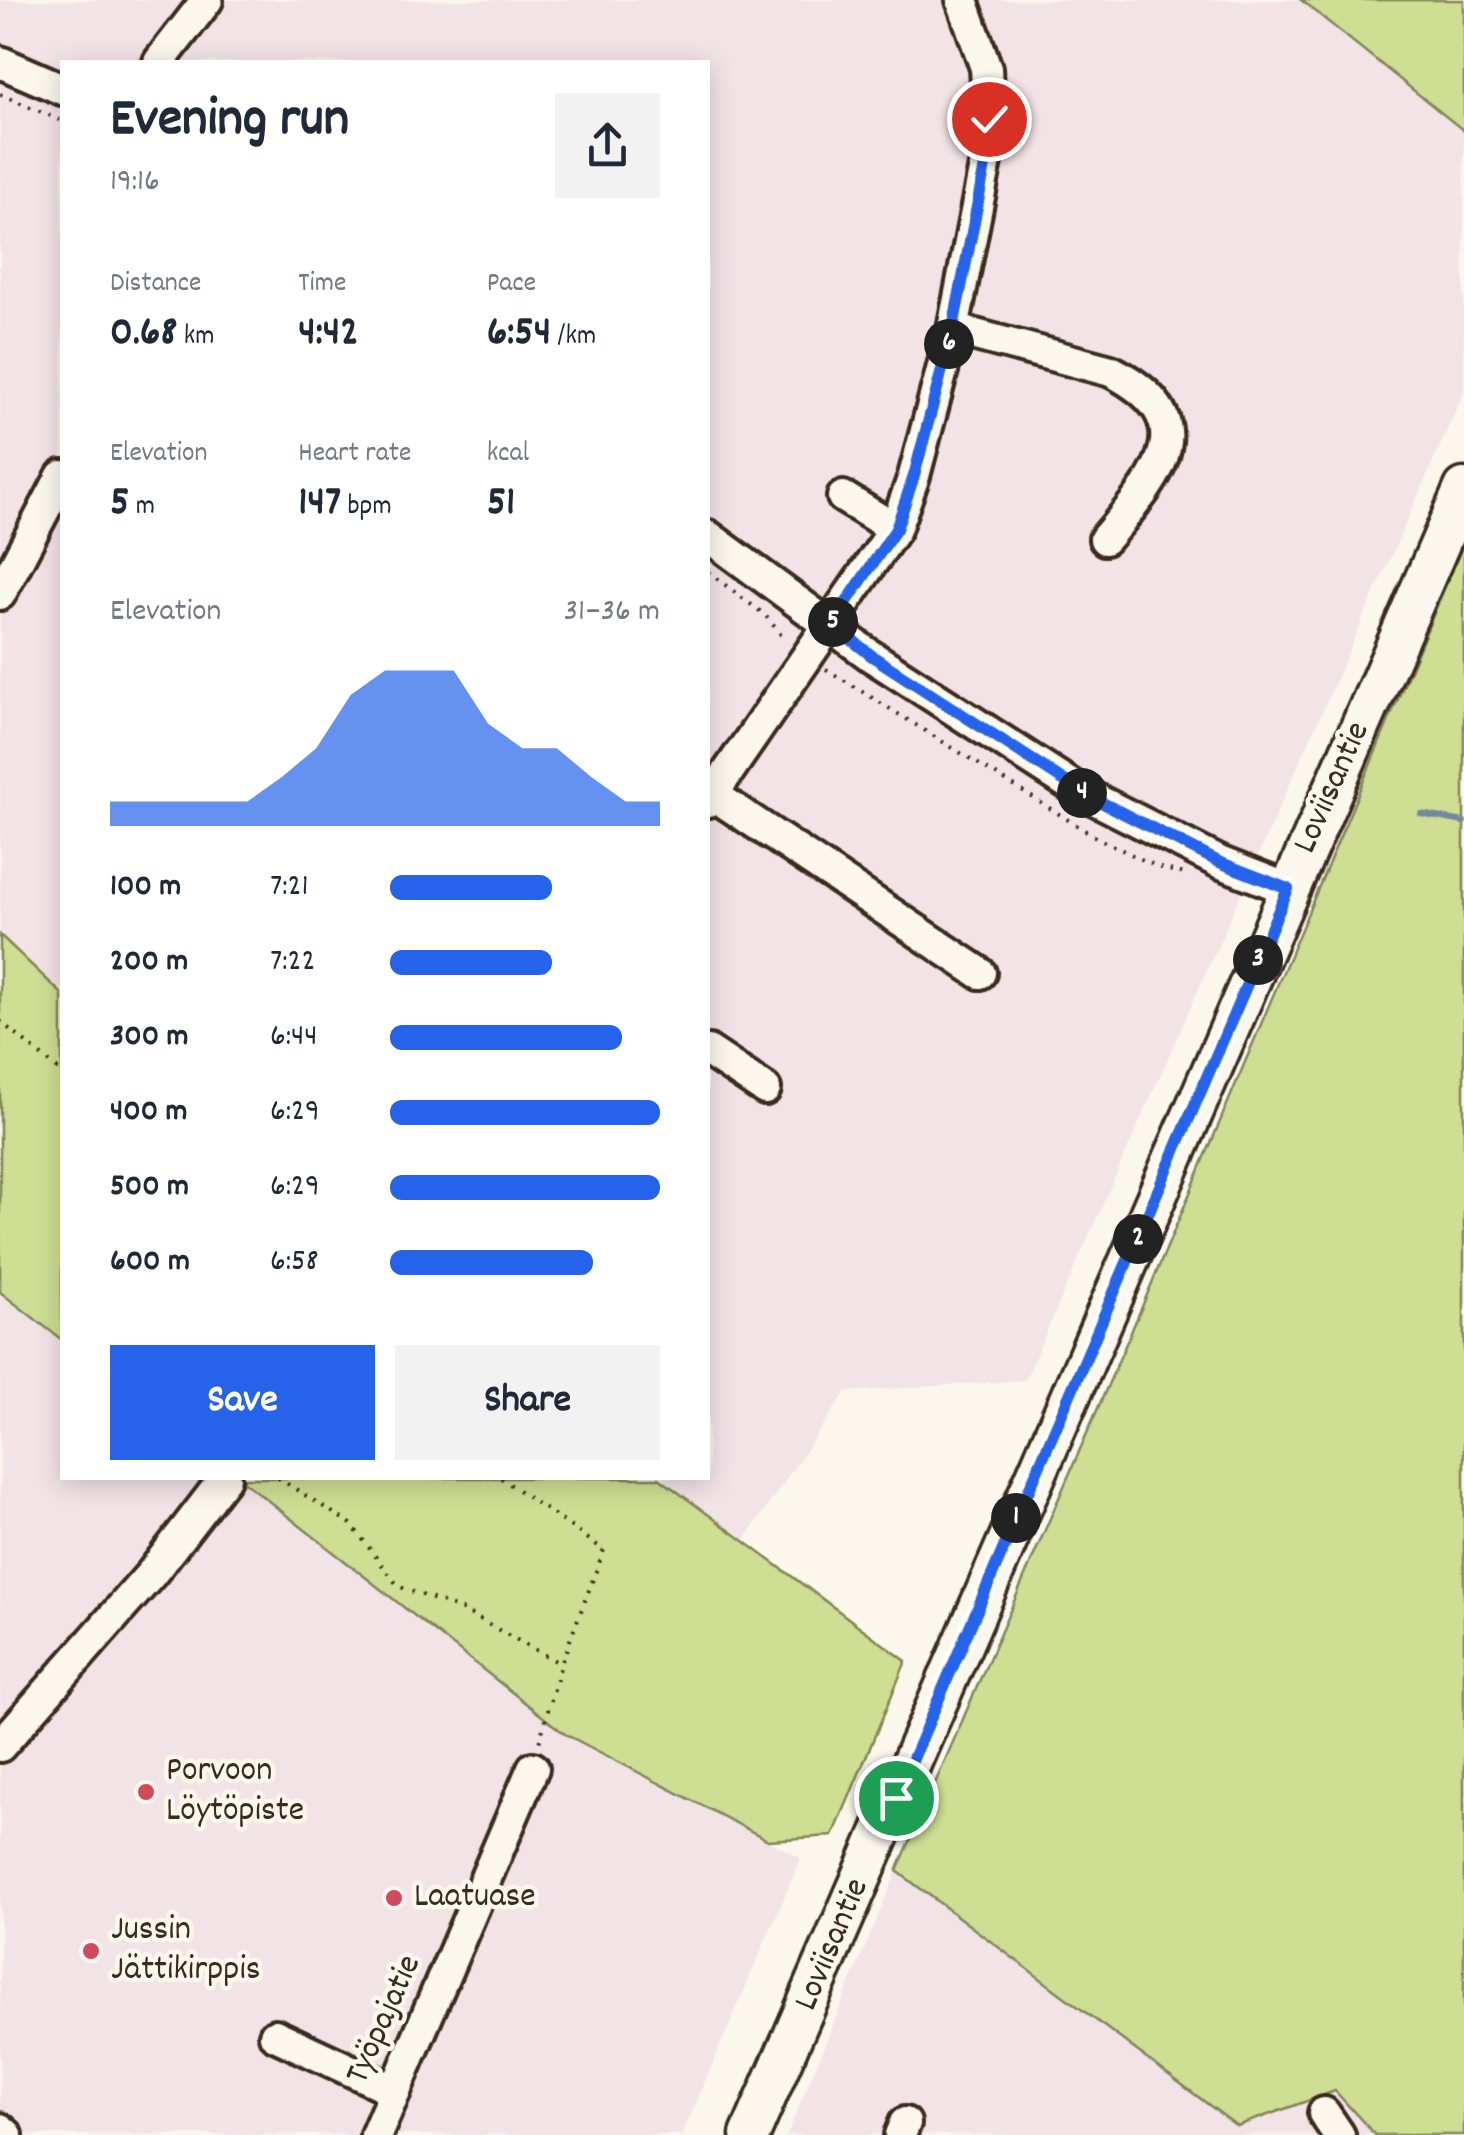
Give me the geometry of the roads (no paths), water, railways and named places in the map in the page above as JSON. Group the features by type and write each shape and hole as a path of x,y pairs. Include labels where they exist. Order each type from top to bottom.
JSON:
{"main road":[{"name":"Loviisantie","path":"750,2135 1464,488"}],"street":[{"path":"161,60 207,0"},
{"path":"962,0 986,68 986,161 929,425 896,529 710,797 980,972"},
{"path":"0,62 60,87"},
{"path":"953,328 1111,371 1153,400 1165,424 1162,462 1151,484 1105,539"},
{"path":"0,594 60,480"},
{"path":"844,497 896,529"},
{"path":"710,537 872,656 1083,793 1219,862 1288,889"},
{"path":"710,1051 766,1089"},
{"path":"0,1746 152,1573 223,1480"},
{"name":"Työpajatie","path":"376,2135 533,1768"},
{"path":"275,2034 395,2092"},
{"path":"0,2129 7,2135"}],"waterway":[{"path":"1421,814 1464,822"}],"place":[{"name":"Porvoon Löytöpiste","path":"146,1792"},
{"name":"Laatuase","path":"394,1898"},
{"name":"Jussin Jättikirppis","path":"91,1951"}]}
